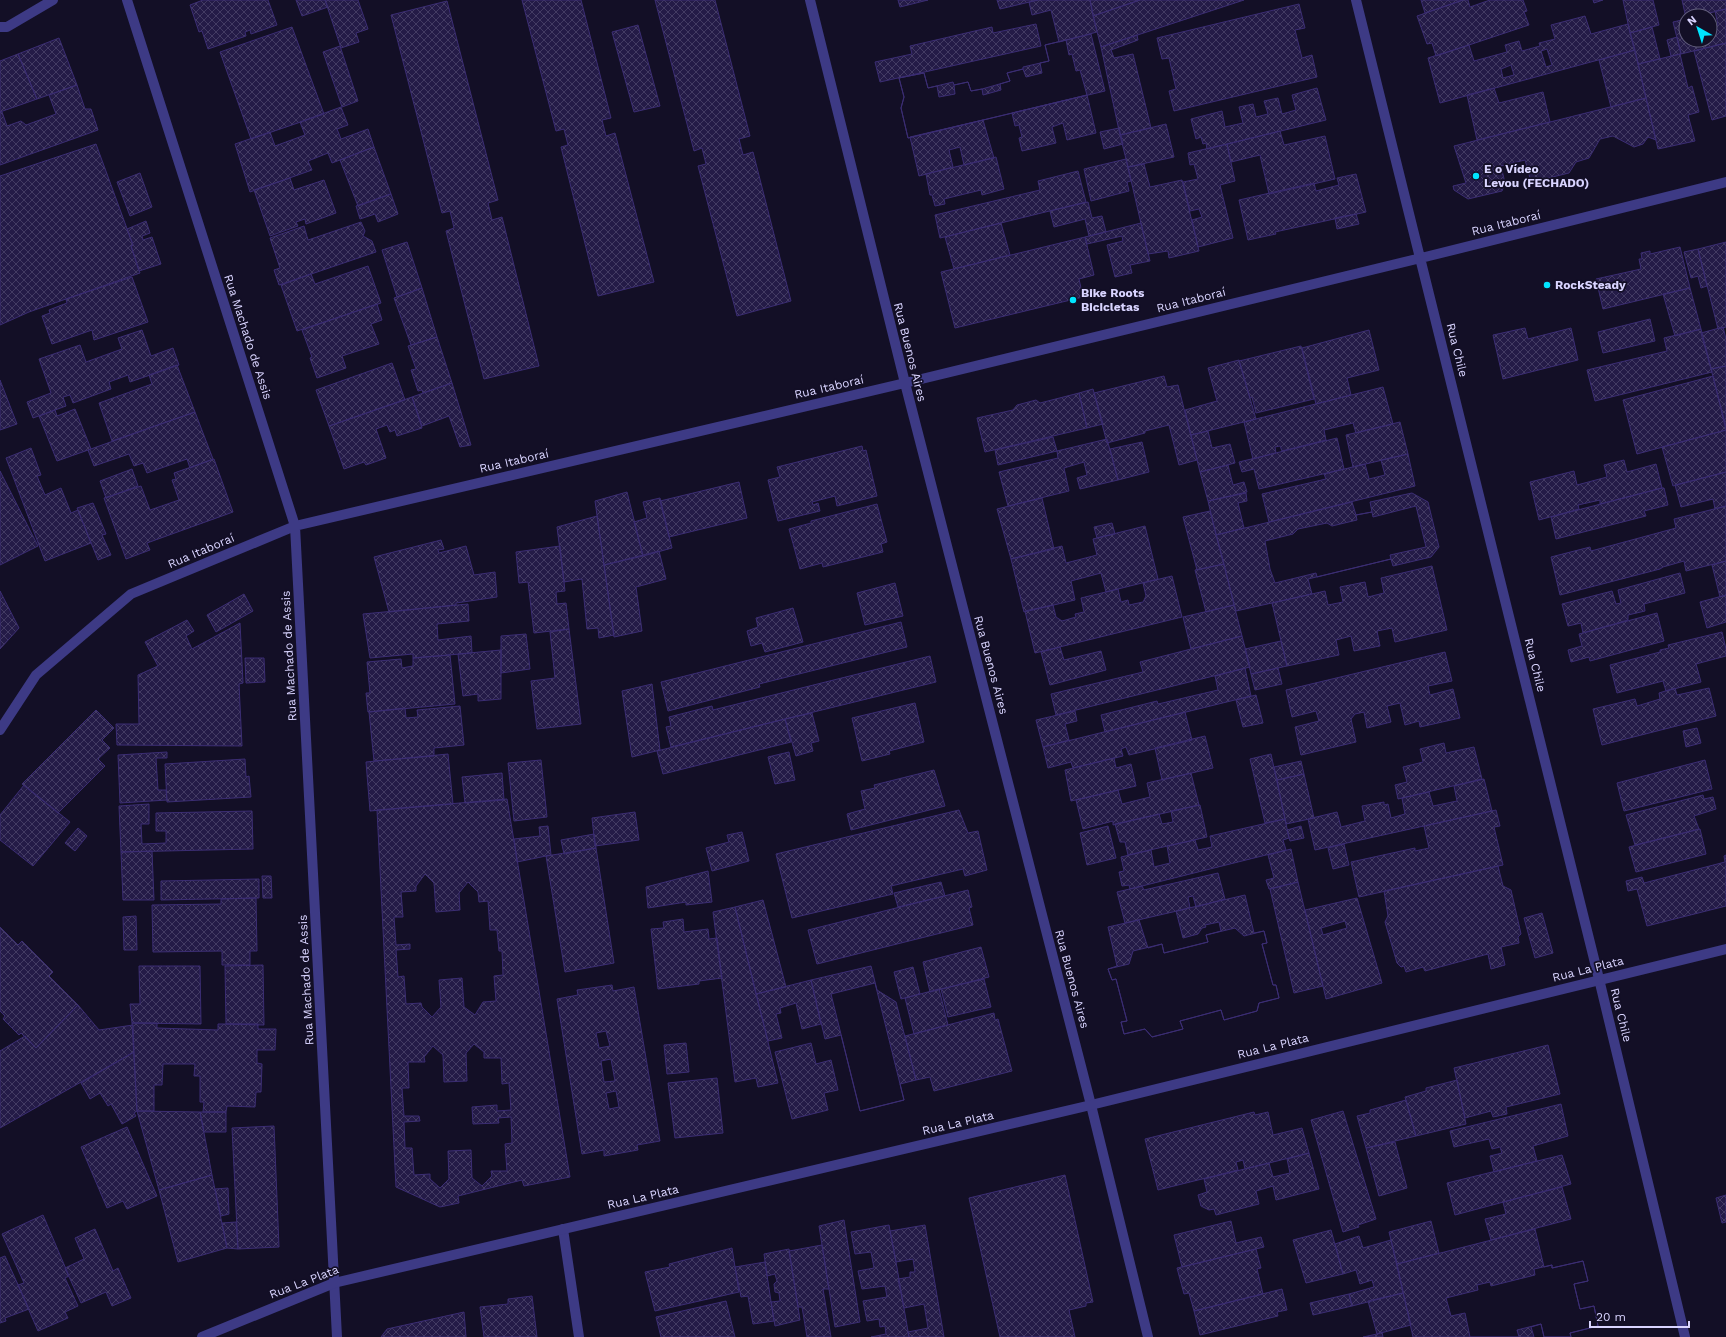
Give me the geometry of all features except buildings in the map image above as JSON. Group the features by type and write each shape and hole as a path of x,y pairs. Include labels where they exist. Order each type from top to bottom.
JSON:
{"street":[{"path":"0,27 7,27 53,0"},
{"name":"Rua Machado de Assis","path":"127,0 295,526 337,1337"},
{"name":"Rua Buenos Aires","path":"810,0 904,383 1091,1105 1148,1337"},
{"name":"Rua Chile","path":"1356,0 1599,979 1685,1337"},
{"name":"Rua Itaboraí","path":"0,730 36,675 131,594 295,526 904,383 1421,258 1726,182"},
{"name":"Rua La Plata","path":"202,1337 334,1283 1091,1105 1726,949"},
{"path":"563,1229 579,1337"}],"place":[{"name":"E o Vídeo Levou (FECHADO)","path":"1476,176"},
{"name":"RockSteady","path":"1547,285"},
{"name":"Bike Roots Bicicletas","path":"1073,300"}]}
